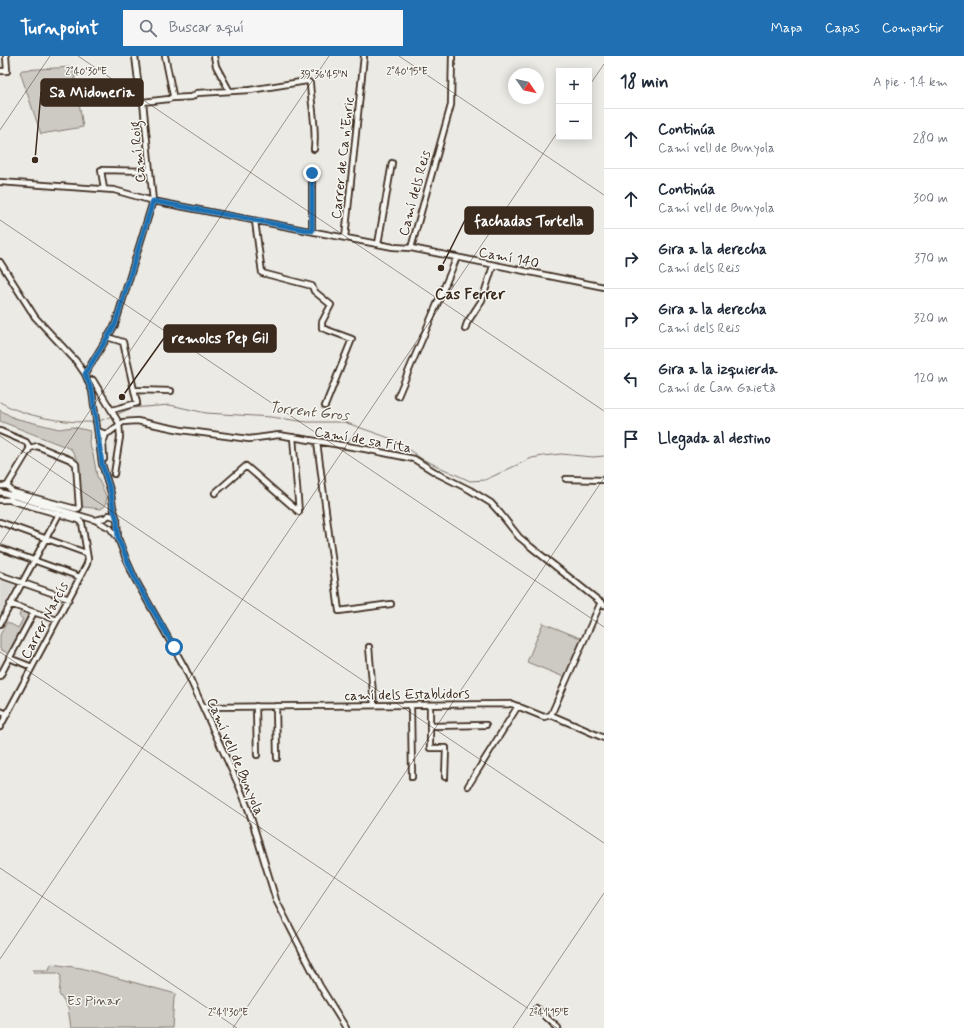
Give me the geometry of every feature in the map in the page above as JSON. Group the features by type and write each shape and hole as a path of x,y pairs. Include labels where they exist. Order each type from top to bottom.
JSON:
{"street":[{"path":"0,71 7,71 6,56"},
{"path":"135,56 140,97 141,101 143,102"},
{"path":"165,56 173,95 172,98"},
{"path":"214,56 216,66 229,90"},
{"name":"Carrer de Ca n'Enric","path":"345,238 364,56"},
{"name":"Camí dels Reis","path":"0,182 104,189 122,192 153,201 255,221 378,244 410,248 451,105 452,56"},
{"name":"Camí Roig","path":"153,201 143,102 192,96 197,93 250,90 307,81 310,83 310,100 316,138 314,149"},
{"path":"378,244 392,163"},
{"path":"104,189 101,170 150,171"},
{"path":"312,173 312,231"},
{"path":"85,374 115,325 153,201"},
{"path":"255,221 262,273 312,286 314,292 331,305 322,322 322,328 352,339 324,406"},
{"name":"Camí 140","path":"410,248 604,288"},
{"path":"398,396 457,257"},
{"name":"Camí vell de Bunyola","path":"0,262 35,317 76,361 85,374 92,391 102,464 111,493 117,521 118,538"},
{"path":"465,329 467,323 482,300 493,266"},
{"path":"107,337 123,342 137,403 112,410"},
{"path":"93,380 117,418 119,426 120,437 114,474"},
{"path":"134,390 171,391"},
{"name":"Camí de sa Fita","path":"98,438 119,426 123,422 137,421 181,430 249,439 279,435 317,442 365,448 414,459 434,472 470,490 491,504 531,547 602,603"},
{"path":"0,431 26,442 30,448"},
{"path":"98,431 106,434 103,443 104,459 102,464"},
{"path":"215,493 246,466 299,512 292,437"},
{"path":"317,442 339,611 391,604"},
{"path":"0,500 11,496 76,509 79,508 76,464 71,460 37,446 30,448 7,486"},
{"path":"566,479 604,480"},
{"path":"0,486 7,486"},
{"path":"7,486 11,496"},
{"path":"0,492 58,514 0,624"},
{"path":"11,496 95,520 110,528 115,526 117,521 115,517 107,516 95,520"},
{"path":"105,525 107,516 113,507"},
{"name":"Carrer Narcís","path":"0,727 87,564 82,523 79,520 58,514"},
{"path":"0,522 86,553"},
{"name":"Camí vell de Bunyola","path":"110,528 118,538 135,579 182,663 236,779 249,810 276,900 320,986 346,1028"},
{"path":"0,548 80,577"},
{"path":"0,575 69,598"},
{"path":"551,715 602,603"},
{"path":"10,604 57,620"},
{"path":"0,676 34,612"},
{"path":"369,647 374,705"},
{"path":"9,658 32,667"},
{"name":"camí dels Establidors","path":"203,707 512,704 544,717 551,715 604,738"},
{"path":"411,705 412,777"},
{"path":"430,705 430,748 446,748 445,777"},
{"path":"256,706 257,755"},
{"path":"276,706 277,758"},
{"path":"468,786 518,706"},
{"path":"0,711 7,714"},
{"path":"430,726 486,725"},
{"path":"536,1008 558,1028"}],"shaded area":[{"path":"0,578 16,584 0,613"}],"green space":[{"path":"73,67 83,127 41,134 20,72 22,70"},
{"path":"0,410 14,418 59,429 73,427 90,431 89,443 93,454 97,476 107,498 105,506 101,509 84,507 79,508 76,464 77,459 71,449 0,421"},
{"path":"21,611 30,616 9,654 0,649 0,635 7,622 18,628 23,619 19,616"},
{"path":"543,623 583,639 566,678 527,662"},
{"name":"Es Pinar","path":"51,964 81,968 176,994 174,998 172,1028 71,1028 68,1008 59,994 61,976 58,973 34,973 33,970 49,970"}],"waterway":[{"name":"Torrent Gros","path":"0,402 21,412 45,418 94,422"},
{"name":"Torrent Gros","path":"115,415 132,408 170,405 206,413 271,417 307,422 344,422 395,440 422,459 470,481 485,480 532,458 561,454 593,457 604,456"},
{"name":"Torrent Gros","path":"99,421 112,416"}],"place":[{"name":"Sa Midoneria","path":"35,160"},
{"name":"fachadas Tortella","path":"441,268"},
{"name":"remolcs Pep Gil","path":"122,397"}],"district":[{"name":"Cas Ferrer","path":"470,294"}],"route":[{"path":"174,647 135,579 118,538 117,520 102,464 92,391 85,374 115,325 153,201 312,231 312,173"}]}
